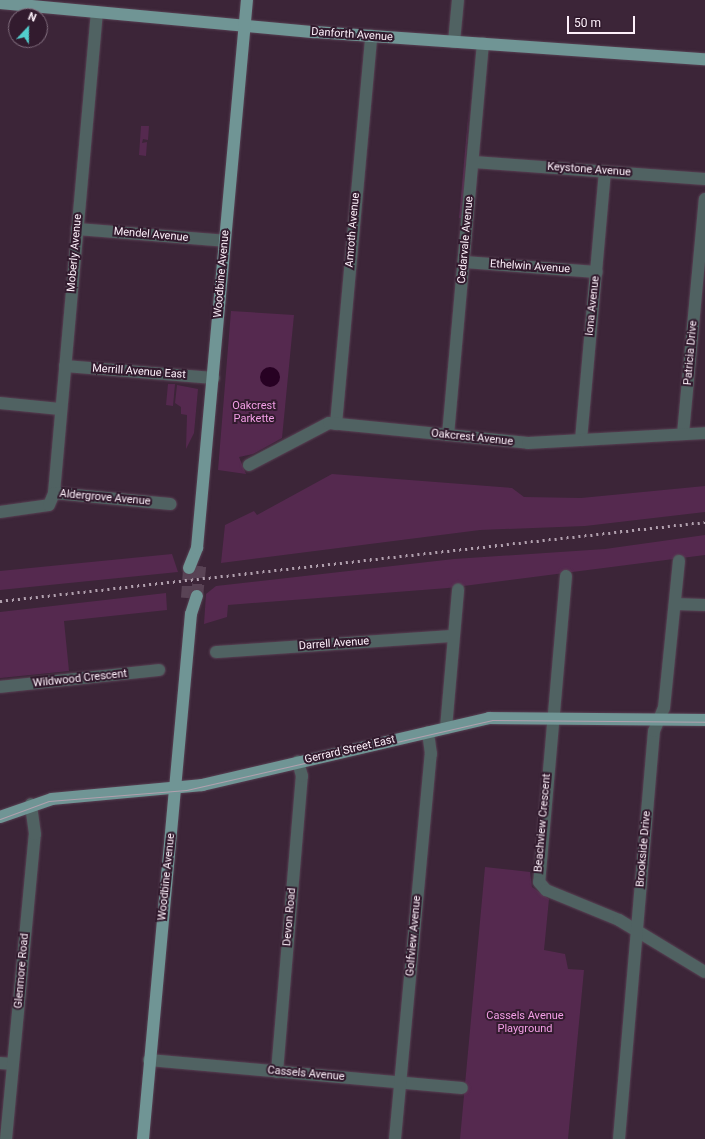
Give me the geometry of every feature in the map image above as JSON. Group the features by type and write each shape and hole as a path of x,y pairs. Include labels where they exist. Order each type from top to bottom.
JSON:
{"main road":[{"name":"Woodbine Avenue","path":"194,567 214,378 247,0"},
{"name":"Danforth Avenue","path":"0,3 371,36 705,59"},
{"name":"Woodbine Avenue","path":"143,1139 149,1060 176,789 192,597"},
{"name":"Gerrard Street East","path":"0,817 31,804 62,798 176,789 446,728 502,717 705,720"}],"street":[{"path":"454,42 458,0"},
{"name":"Moberly Avenue","path":"54,493 60,409 97,12"},
{"name":"Amroth Avenue","path":"336,424 371,36"},
{"name":"Cedarvale Avenue","path":"448,435 483,44"},
{"name":"Keystone Avenue","path":"473,162 705,179"},
{"name":"Iona Avenue","path":"581,440 605,172"},
{"name":"Patricia Drive","path":"683,434 705,199"},
{"name":"Mendel Avenue","path":"77,229 225,241"},
{"name":"Ethelwin Avenue","path":"464,262 597,272"},
{"name":"Merrill Avenue East","path":"65,366 214,378"},
{"path":"0,404 60,409"},
{"name":"Oakcrest Avenue","path":"249,465 314,430 336,424 528,443 705,433"},
{"name":"Aldergrove Avenue","path":"0,512 48,505 54,493 170,504"},
{"name":"Brookside Drive","path":"619,1139 654,730 660,720 664,708 679,561"},
{"name":"Beachview Crescent","path":"566,576 539,882 546,890 619,920 705,972"},
{"path":"446,728 452,636 458,590"},
{"path":"675,604 705,604"},
{"name":"Darrell Avenue","path":"216,652 452,636"},
{"name":"Wildwood Crescent","path":"0,686 159,670"},
{"name":"Golfview Avenue","path":"395,1139 431,754 428,732"},
{"name":"Devon Road","path":"277,1072 302,776 298,762"},
{"name":"Glenmore Road","path":"6,1139 35,834 31,804"},
{"name":"Cassels Avenue","path":"149,1060 462,1088"},
{"path":"0,1063 13,1064"}],"green space":[{"path":"469,107 462,218 459,218"},
{"path":"141,126 149,126 148,140 143,139 142,143 147,142 146,156 139,155"},
{"name":"Oakcrest Parkette","path":"231,311 294,315 282,438 253,454 239,457 246,474 218,470"},
{"path":"168,384 175,384 173,406 166,405"},
{"path":"177,385 198,389 194,433 186,449 187,415 181,414 181,407 175,403"},
{"path":"332,474 512,488 524,497 581,498 705,486 705,512 585,526 480,530 221,563 225,525 254,511 257,515"},
{"path":"705,535 705,555 448,588 228,605 227,617 204,624 206,594 216,586 454,559 605,549"},
{"path":"172,554 178,572 0,590 0,571"},
{"path":"166,593 167,610 64,621 69,671 0,678 0,612"},
{"name":"Cassels Avenue Playground","path":"485,867 530,872 532,887 549,899 544,950 565,954 568,969 584,970 568,1139 460,1139"}],"shaded area":[{"path":"270,367 277,370 280,377 277,384 270,387 263,384 260,377 263,370"}],"tunnel":[{"path":"197,596 200,566"},
{"path":"187,598 189,568"}],"tram line":[{"path":"0,819 49,801 187,790 492,720 705,722"}],"railway":[{"path":"0,601 705,522"}]}
